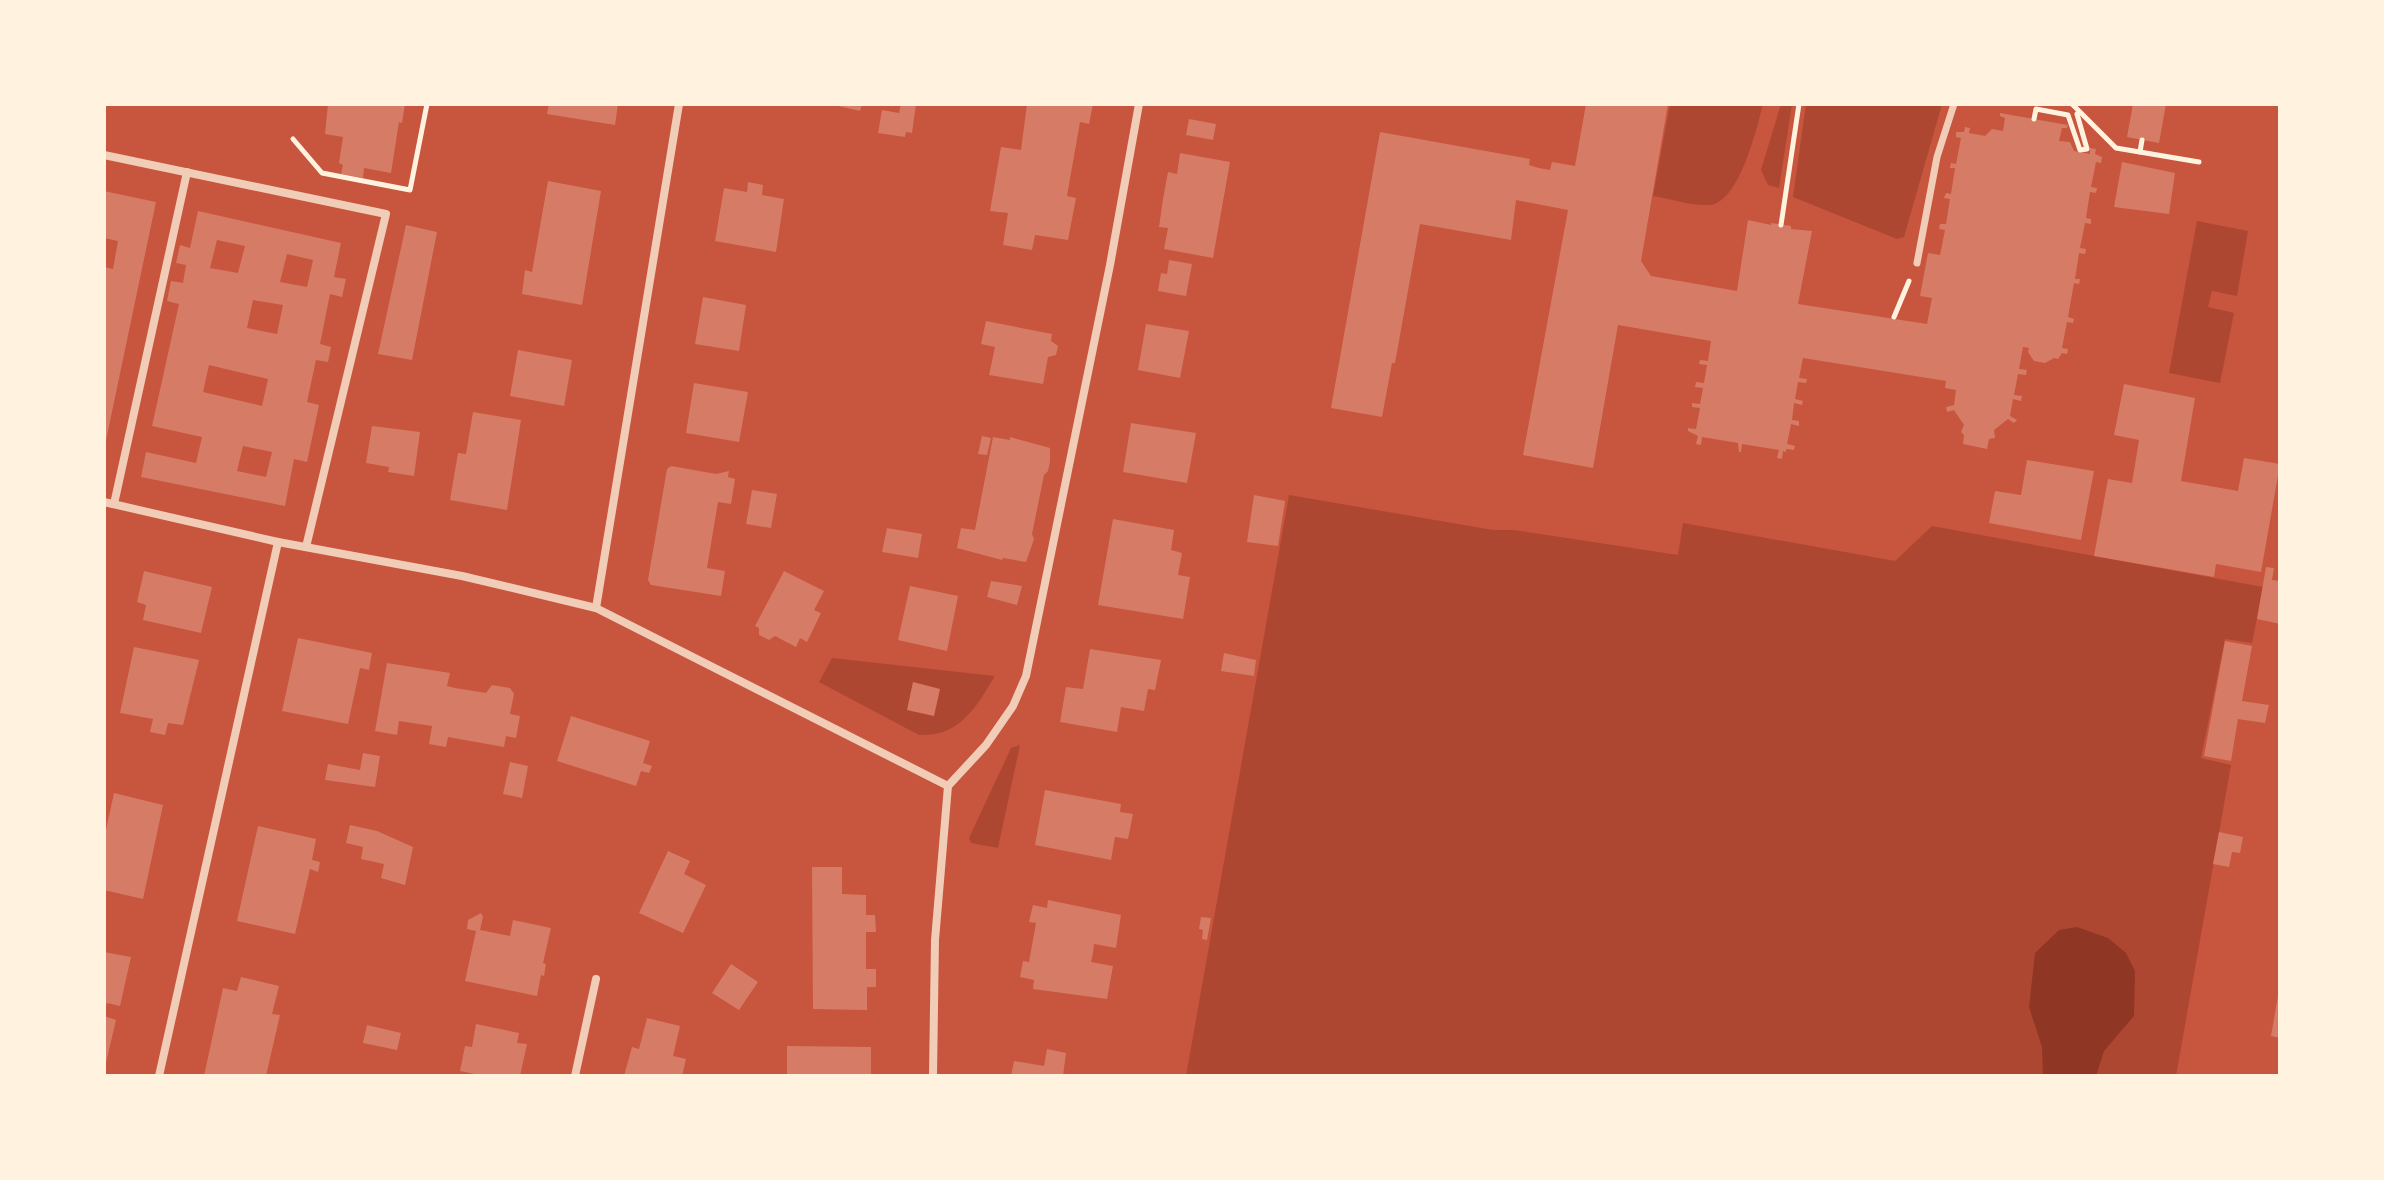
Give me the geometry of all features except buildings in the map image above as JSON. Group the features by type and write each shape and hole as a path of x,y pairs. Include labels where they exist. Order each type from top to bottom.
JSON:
{"street":[{"path":"596,608 679,104"},
{"path":"933,1076 935,940 948,786 986,745 1013,706 1026,676 1110,265 1139,104"},
{"path":"1917,263 1937,157 1954,104"},
{"path":"104,155 386,214 306,547"},
{"path":"187,172 109,503 278,542 462,576 596,608 948,786"},
{"path":"159,1076 278,542"},
{"path":"575,1076 596,979"}],"path":[{"path":"293,139 322,173 410,190 427,104"},
{"path":"1781,225 1799,104"},
{"path":"2034,119 2036,107 2068,115 2080,150 2087,149 2072,104"},
{"path":"2076,111 2116,148 2199,162"},
{"path":"2140,152 2142,140"},
{"path":"1894,317 1917,263"}],"shaded area":[{"path":"1670,104 1763,104 1738,179 1720,201 1702,205 1653,196"},
{"path":"1781,104 1792,104 1779,188 1768,185 1761,170"},
{"path":"1806,104 1942,104 1904,237 1897,239 1793,197"},
{"path":"2197,221 2248,231 2237,296 2212,291 2208,307 2234,313 2220,383 2169,373"},
{"path":"1289,495 1493,530 1514,530 1678,555 1683,523 1895,561 1932,526 2263,587 2252,643 2225,639 2201,758 2231,765 2176,1076 1186,1076"},
{"path":"832,658 995,676 981,699 956,725 946,731 919,735 819,682"},
{"path":"1020,745 998,848 971,843 969,838 1011,748"},
{"path":"2077,927 2108,938 2126,953 2135,971 2134,1016 2104,1051 2096,1076 2043,1076 2042,1047 2029,1007 2035,953 2059,930"}]}
